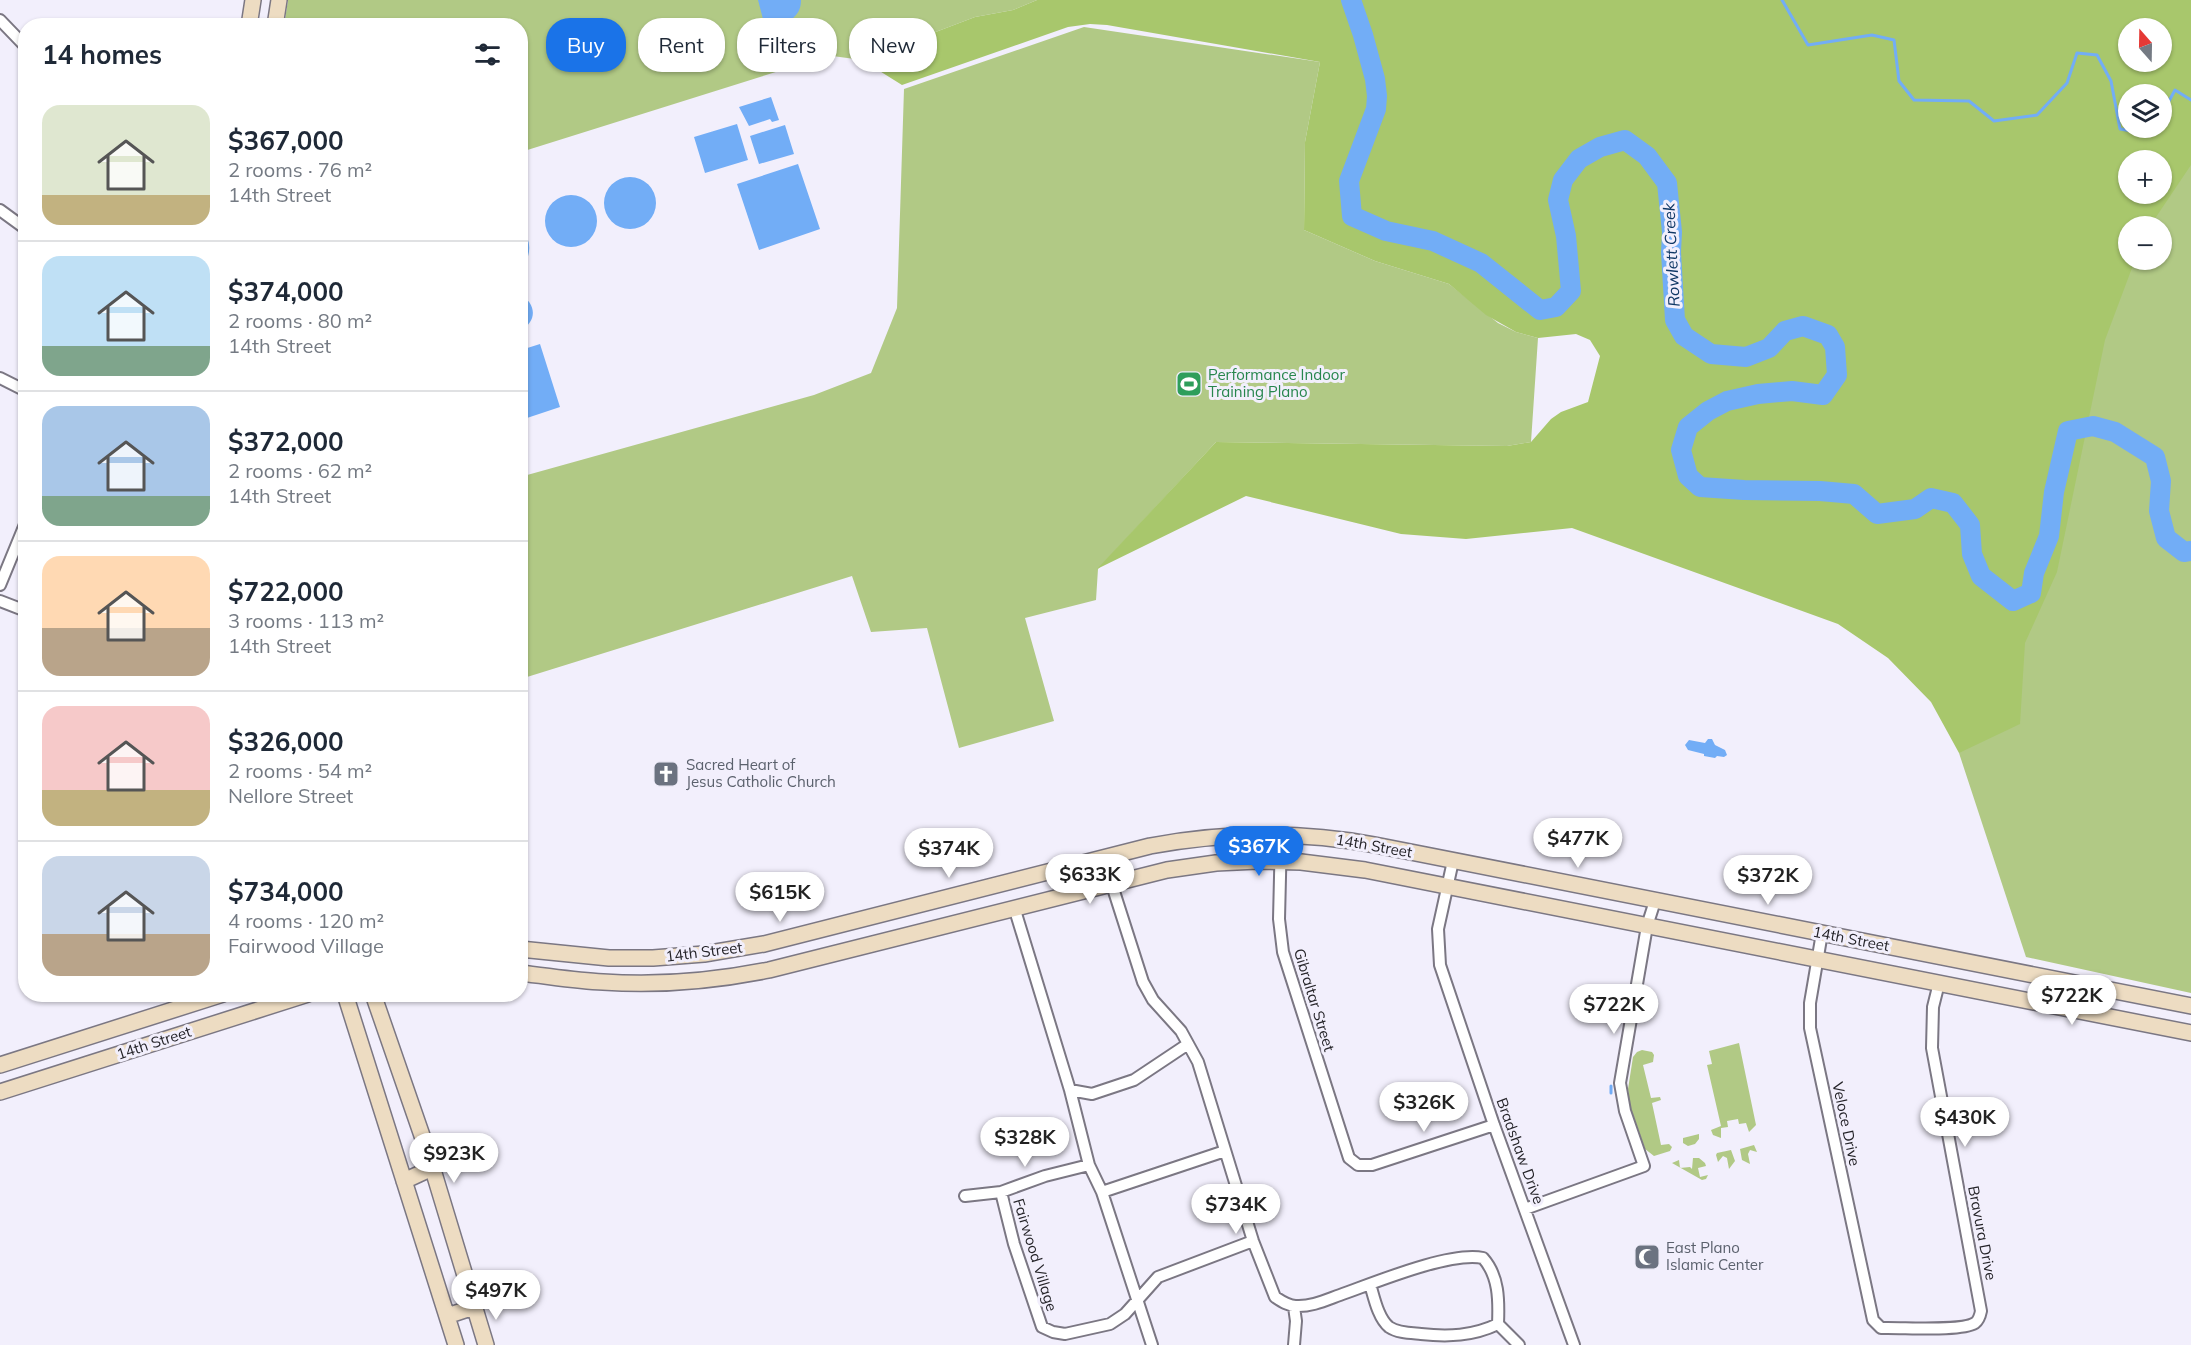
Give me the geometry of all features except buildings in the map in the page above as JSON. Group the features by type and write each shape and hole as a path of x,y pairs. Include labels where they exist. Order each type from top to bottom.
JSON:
{"main road":[{"path":"250,18 253,0"},
{"path":"276,18 279,0"},
{"name":"14th Street","path":"528,950 630,959 704,954 764,944 1103,857 1188,840 1281,835 1356,842 2191,1006"},
{"name":"14th Street","path":"528,974 580,980 643,983 713,980 769,970 1111,883 1193,866 1247,861 1281,861 1348,867 2191,1033"},
{"path":"890,912 896,938"},
{"path":"764,944 769,970"},
{"path":"580,980 582,956"},
{"path":"2056,1006 2062,981"},
{"name":"14th Street","path":"0,1065 198,1002"},
{"name":"14th Street","path":"0,1092 283,1002"},
{"path":"348,1002 456,1345"},
{"path":"376,1002 432,1168 486,1345"},
{"path":"146,1019 154,1043"},
{"path":"404,1181 432,1168"},
{"path":"447,1316 474,1307"}],"street":[{"path":"0,20 18,39"},
{"path":"0,210 18,223"},
{"path":"0,378 18,387"},
{"path":"0,585 18,541"},
{"path":"0,601 18,607"},
{"name":"Gibraltar Street","path":"1281,835 1279,919 1283,952 1349,1158 1358,1165 1372,1165 1494,1125"},
{"path":"1103,857 1143,982 1153,1000 1181,1031 1198,1062 1253,1241 1275,1297 1294,1306 1309,1305 1456,1257 1483,1258 1495,1277 1499,1302 1498,1324 1519,1345"},
{"name":"Bradshaw Drive","path":"1453,861 1438,929 1440,965 1494,1125 1574,1345"},
{"path":"1525,1209 1644,1166 1625,1111 1620,1083 1647,926 1654,901"},
{"path":"1014,907 1070,1090 1089,1165 1102,1192 1152,1345"},
{"name":"Veloce Drive","path":"1822,933 1809,1003 1810,1028 1873,1320 1881,1328 1961,1327 1974,1324 1979,1319 1981,1311"},
{"name":"Bravura Drive","path":"1939,983 1933,1007 1932,1048 1981,1311"},
{"path":"1070,1090 1092,1094 1134,1080 1188,1044"},
{"path":"1102,1192 1225,1151"},
{"name":"Fairwood Village","path":"965,1196 1001,1192 1045,1176 1089,1165"},
{"name":"Fairwood Village","path":"1001,1192 1014,1244 1042,1327 1053,1332 1065,1334 1102,1326 1125,1314 1158,1277 1253,1241"},
{"path":"1370,1284 1388,1326 1403,1333 1441,1336 1467,1334 1484,1331 1498,1324"},
{"path":"1293,1345 1296,1321 1294,1306"}],"green space":[{"path":"288,0 1037,0 1013,10 975,17 937,31 937,18 849,18 849,58 837,57 837,18 737,18 737,72 776,72 528,150 528,18 285,18"},
{"path":"1037,0 2191,0 2191,165 2172,193 2172,150 2118,150 2118,204 2165,204 2157,216 2118,216 2118,270 2131,270 2105,340 2057,572 2025,643 2020,724 1959,753 1931,702 1888,658 1838,624 1572,528 1466,539 1401,534 1246,496 1097,569 1216,442 1507,446 1531,442 1551,419 1561,412 1588,402 1600,356 1590,340 1576,334 1538,338 1516,332 1486,315 1449,284 1375,261 1304,230 1305,142 1320,62 1090,24 1068,27 902,85 881,72 937,72 937,31 975,17 1013,10"},
{"name":"Performance Indoor Training Plano","path":"1084,27 1320,62 1305,142 1304,230 1375,261 1449,284 1498,323 1516,332 1538,338 1531,442 1507,446 1216,442 1098,569 1096,600 1025,618 1054,721 959,748 927,628 871,632 852,576 528,677 528,475 814,395 871,373 897,308 904,89"},
{"path":"2191,154 2191,993 2026,957 1959,753 2008,456 2114,205 2172,204 2172,180"},
{"path":"1739,1043 1756,1125 1749,1132 1746,1123 1739,1124 1738,1119 1727,1121 1728,1127 1721,1128 1721,1138 1713,1135 1711,1130 1721,1126 1707,1065 1712,1064 1709,1051"},
{"path":"1642,1050 1652,1052 1654,1055 1653,1062 1643,1065 1651,1098 1660,1097 1661,1100 1652,1103 1661,1145 1669,1144 1672,1147 1670,1151 1654,1156 1645,1149 1630,1106 1628,1089 1633,1057"},
{"path":"1699,1134 1699,1139 1695,1144 1688,1146 1683,1143 1683,1138"},
{"path":"1754,1145 1757,1152 1750,1150 1748,1154 1750,1164 1742,1160 1740,1149"},
{"path":"1731,1150 1735,1161 1729,1169 1727,1158 1723,1156 1718,1162 1716,1155"},
{"path":"1693,1158 1699,1158 1706,1166 1698,1168 1700,1177 1708,1175 1702,1180 1681,1168 1690,1167 1692,1169"},
{"path":"1679,1160 1680,1167 1672,1163"}],"water":[{"path":"758,0 801,0 799,11 792,18 763,18"},
{"path":"771,97 779,120 772,122 770,119 749,126 739,107"},
{"path":"737,124 748,160 705,173 694,137"},
{"path":"785,125 794,154 759,164 750,136"},
{"path":"798,164 820,229 759,250 737,184"},
{"path":"625,177 635,177 645,181 652,188 656,203 652,218 645,225 635,229 625,229 615,225 608,218 604,208 604,198 608,188 615,181"},
{"path":"566,195 576,195 590,202 597,221 590,240 576,247 566,247 556,243 549,236 545,226 545,216 549,206 556,199"},
{"path":"528,300 533,312 528,324"},
{"path":"540,344 560,407 528,418 528,348"},
{"path":"1708,739 1712,739 1715,745 1725,750 1727,755 1715,758 1704,756 1704,754 1688,750 1685,745 1689,740 1705,743"}],"waterway":[{"name":"Rowlett Creek","path":"1351,0 1375,79 1377,96 1376,109 1349,181 1352,216 1386,231 1433,241 1481,263 1540,310 1556,307 1571,291 1566,236 1558,200 1563,180 1579,159 1600,147 1625,140 1647,156 1667,183 1672,232 1675,320 1684,336 1711,354 1746,357 1769,348 1785,331 1803,326 1828,335 1835,347 1837,375 1823,395 1792,391 1758,394 1727,401 1708,411 1688,427 1681,450 1688,476 1700,487 1854,494 1877,514 1915,509 1931,498 1953,503 1970,525 1972,554 1981,576 2013,601 2031,593 2034,573 2049,536 2054,492 2068,431 2093,426 2115,432 2155,457 2161,481 2159,511 2166,538 2184,552 2191,551"},
{"path":"1782,0 1808,45 1872,35 1894,40 1899,81 1914,100 1969,101 1994,121 2037,115 2067,83 2077,53 2097,55 2111,81 2118,118"},
{"path":"2172,96 2175,90 2191,100"},
{"path":"1611,1086 1611,1093"}],"place":[{"name":"Performance Indoor Training Plano","path":"1189,384"},
{"name":"Sacred Heart of Jesus Catholic Church","path":"666,774"},
{"name":"East Plano Islamic Center","path":"1647,1257"}]}
